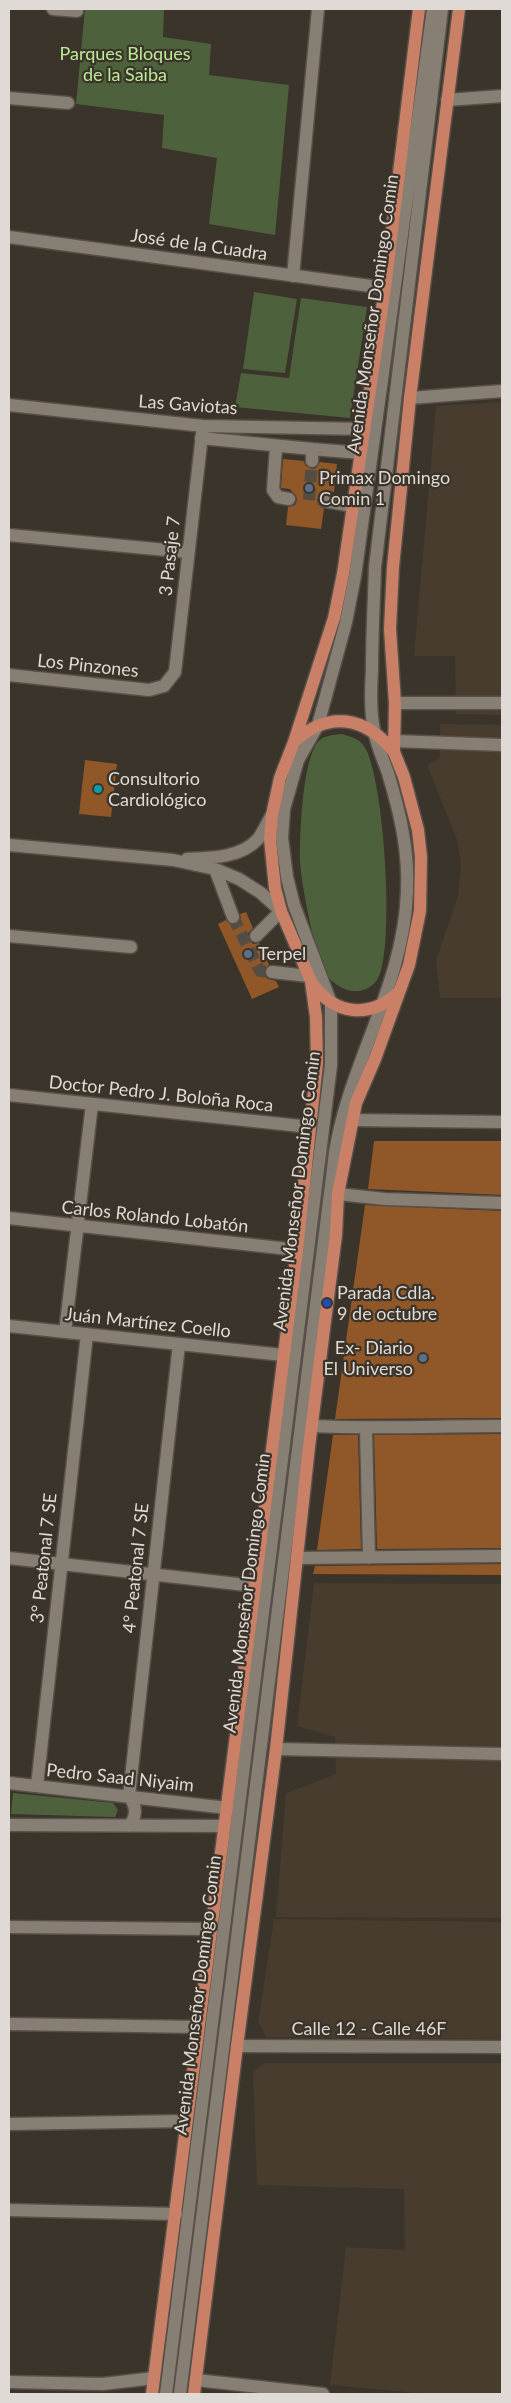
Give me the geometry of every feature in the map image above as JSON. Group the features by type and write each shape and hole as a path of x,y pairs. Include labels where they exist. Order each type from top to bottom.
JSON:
{"main road":[{"name":"Avenida Monseñor Domingo Comin","path":"152,2394 283,1355 302,1250 318,1037 310,978 281,911 271,863 272,815 280,778 294,742 334,618 343,574 384,288 419,9"},
{"path":"194,2394 276,1749 312,1426 336,1235 338,1194 351,1120 400,990 416,938 420,911 422,875 418,830 412,803 394,746 395,703 390,630 393,567 410,398 459,9"},
{"path":"294,742 305,732 318,725 346,721 374,731 394,746"},
{"path":"310,978 319,994 331,1003 345,1009 360,1011 384,1004 400,990"}],"street":[{"path":"53,9 77,11"},
{"path":"293,276 318,9"},
{"name":"Avenida Monseñor Domingo Comin","path":"166,2394 302,1250 331,1065 331,1003 294,905 287,877 282,838 284,809 298,760 318,725 346,622 355,576 433,9"},
{"name":"Avenida Monseñor Domingo Comin","path":"180,2394 338,1129 349,1093 384,1004 398,961 405,926 407,855 402,819 374,731 371,706 375,567 442,9"},
{"path":"447,100 502,96"},
{"path":"9,98 68,103"},
{"name":"José de la Cuadra","path":"9,237 384,288"},
{"path":"410,398 502,391"},
{"name":"Las Gaviotas","path":"9,405 202,432 364,429"},
{"path":"202,432 312,455 361,454"},
{"name":"3 Pasaje 7","path":"164,686 175,672 202,432"},
{"path":"276,447 273,490 278,497 289,499"},
{"path":"325,501 353,506"},
{"path":"9,535 187,552"},
{"name":"Los Pinzones","path":"9,675 149,690 164,686"},
{"path":"395,703 502,703"},
{"path":"394,746 502,745"},
{"path":"173,860 218,857 235,852 257,840 272,815"},
{"path":"9,845 173,860 215,870 247,884 261,893 281,911 256,936"},
{"path":"215,870 233,917"},
{"path":"9,936 131,947"},
{"path":"272,972 310,978"},
{"name":"Doctor Pedro J. Boloña Roca","path":"9,1095 310,1128"},
{"path":"65,1332 92,1104"},
{"path":"351,1120 502,1122"},
{"path":"338,1194 385,1199 502,1203"},
{"name":"Carlos Rolando Lobatón","path":"9,1218 302,1250"},
{"name":"Juán Martínez Coello","path":"9,1326 283,1355"},
{"name":"3° Peatonal 7 SE","path":"37,1786 87,1334"},
{"name":"4° Peatonal 7 SE","path":"129,1826 133,1821 135,1808 129,1796 152,1574 179,1344"},
{"path":"312,1426 366,1428 387,1426 502,1426"},
{"path":"366,1428 369,1558"},
{"path":"298,1558 502,1556"},
{"path":"9,1558 255,1586"},
{"path":"276,1749 502,1754"},
{"name":"Pedro Saad Niyaim","path":"9,1783 227,1808"},
{"path":"9,1824 224,1826"},
{"path":"9,1927 210,1929"},
{"path":"9,2024 198,2027"},
{"name":"Calle 12 - Calle 46F","path":"237,2046 502,2047"},
{"path":"9,2124 186,2121"},
{"path":"9,2210 176,2214"},
{"path":"9,2382 103,2384 154,2378"},
{"path":"196,2380 255,2391 323,2394"}],"shaded area":[{"path":"502,402 502,715 456,714 455,656 414,656 436,406"},
{"path":"440,724 502,725 502,998 440,998 436,961 458,896 461,863 457,840 427,765 440,758"},
{"path":"314,1583 502,1584 502,1918 276,1917 286,1793 336,1774 335,1737 297,1726"},
{"path":"274,1919 502,1922 502,2039 266,2037 258,2022"},
{"path":"264,2063 502,2063 502,2394 428,2394 330,2385 346,2247 405,2250 404,2189 257,2185 253,2072"}],"green space":[{"name":"Parques Bloques de la Saiba","path":"85,9 164,9 163,37 211,44 209,75 289,85 275,235 209,224 217,158 162,148 164,115 76,104"},
{"path":"254,292 297,299 285,373 243,369"},
{"path":"301,298 367,307 350,418 235,407 241,373 289,378"},
{"path":"342,734 362,743 371,763 382,825 385,863 387,901 383,963 375,983 361,991 348,990 339,986 325,972 310,923 300,861 303,797 309,762 314,748 322,738"},
{"path":"13,1793 113,1803 118,1810 115,1817 11,1814"}],"building":[{"name":"Primax Domingo Comin 1","path":"283,459 304,461 305,465 312,469 316,468 320,462 337,464 334,492 326,491 317,499 318,504 324,509 321,529 286,525 288,507 295,505 297,500 290,489 281,488"},
{"name":"Consultorio Cardiológico","path":"85,760 117,764 111,817 79,814"},
{"name":"Terpel","path":"246,912 253,928 248,933 248,939 253,944 259,943 269,965 264,971 265,976 276,981 279,987 252,999 218,924 226,920 231,925 236,924 241,919 240,914"},
{"path":"374,1141 502,1141 502,1195 368,1189"},
{"path":"365,1205 502,1211 502,1418 335,1419"},
{"path":"502,1434 502,1548 377,1549 374,1435"},
{"path":"333,1435 358,1435 361,1549 317,1550"},
{"path":"502,1564 502,1575 313,1574 315,1566"}],"tunnel":[{"path":"309,500 312,461"},
{"path":"233,917 260,971 272,972"}],"place":[{"name":"Primax Domingo Comin 1","path":"309,488"},
{"name":"Consultorio Cardiológico","path":"98,789"},
{"name":"Terpel","path":"248,954"},
{"name":"Parada Cdla. 9 de octubre","path":"327,1303"},
{"name":"Ex- Diario El Universo","path":"423,1358"}]}
